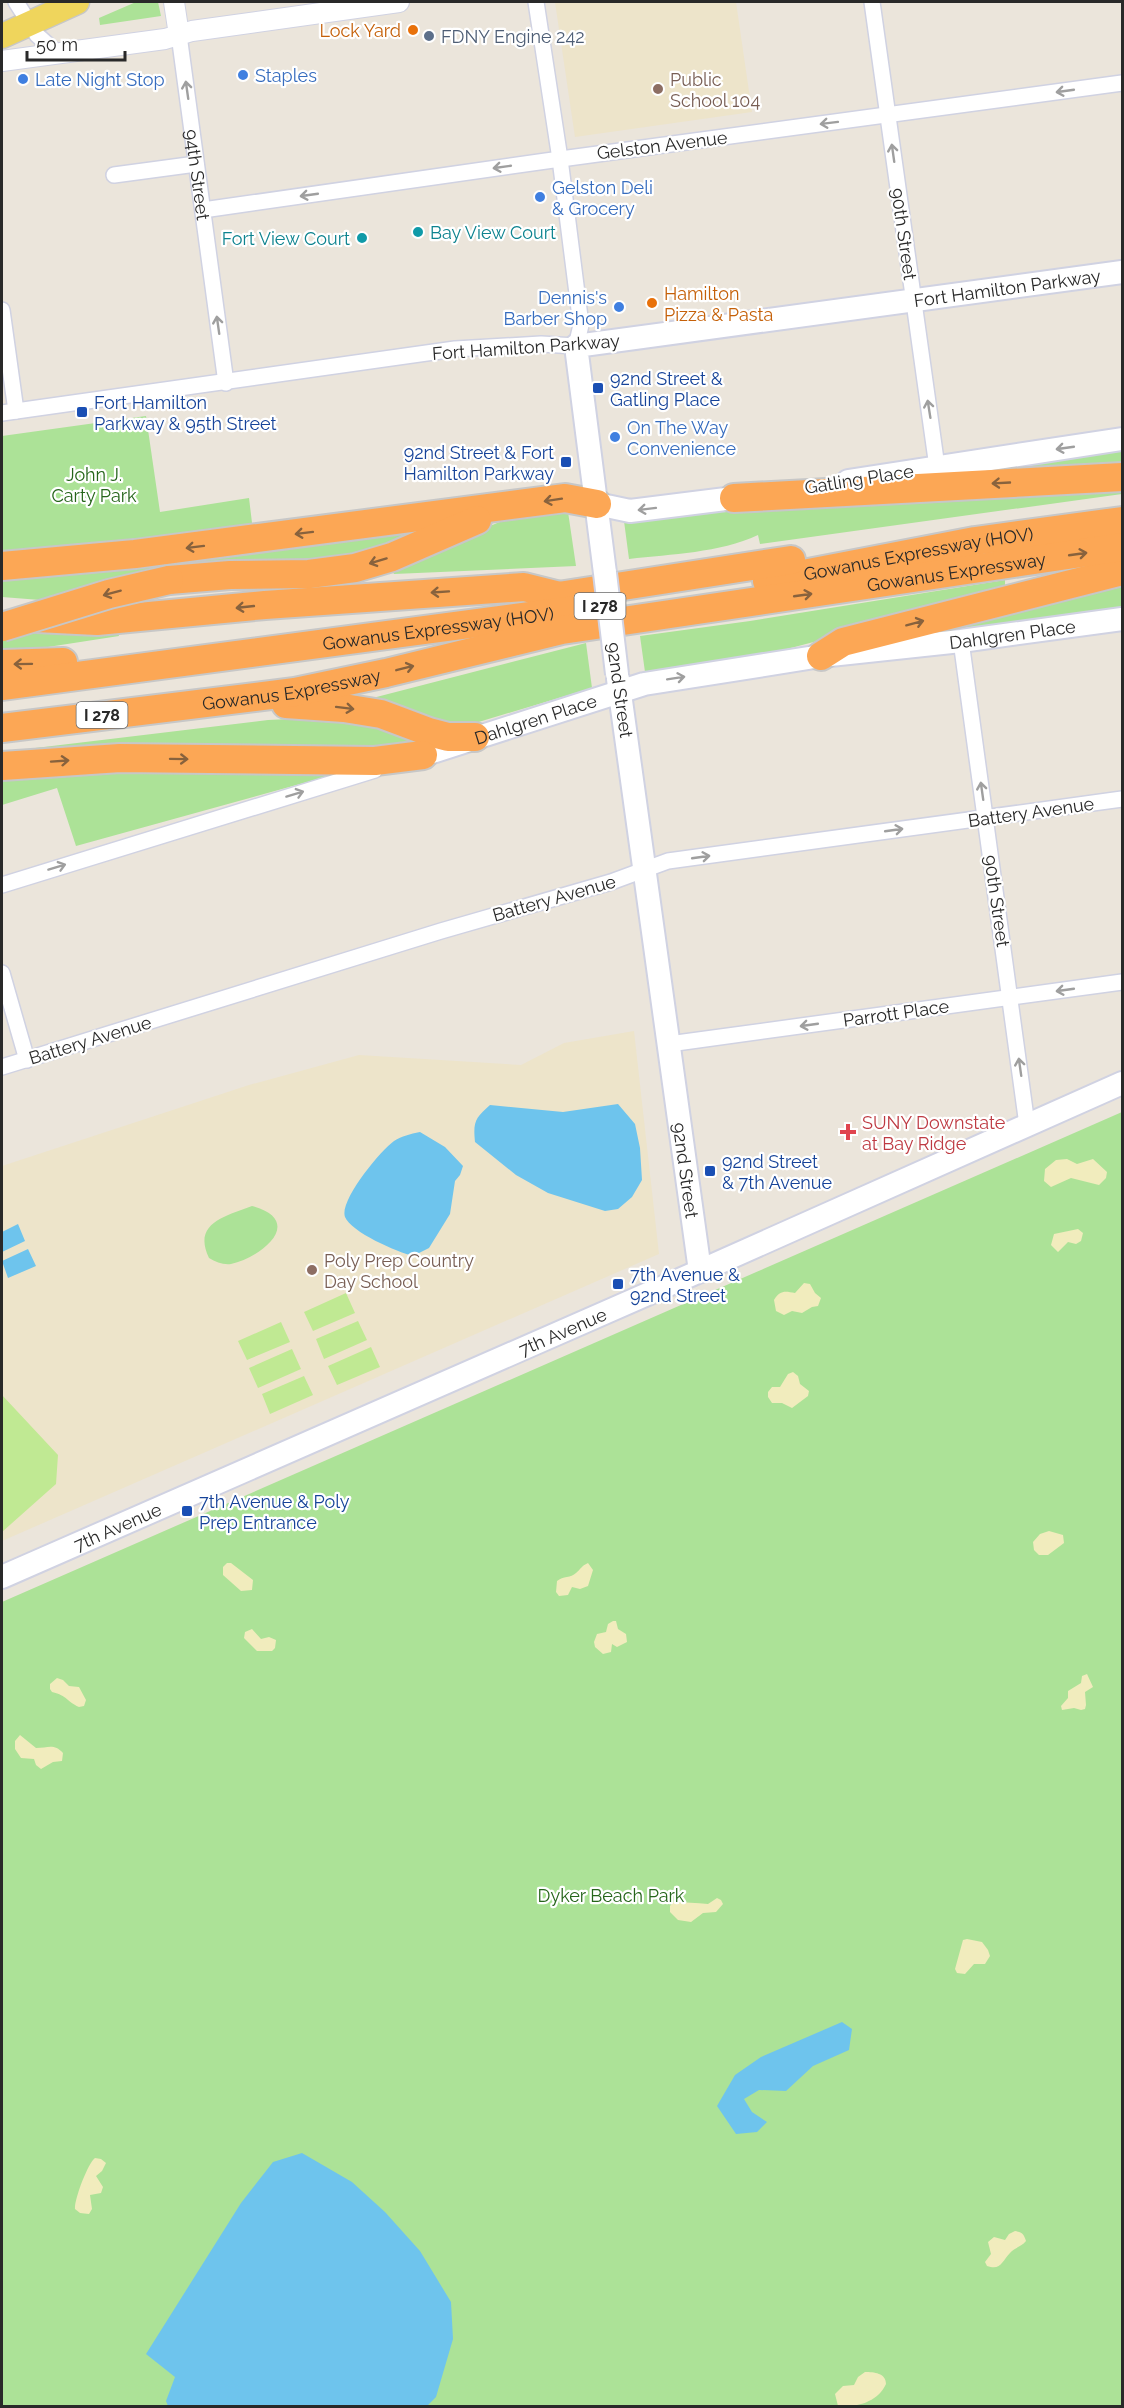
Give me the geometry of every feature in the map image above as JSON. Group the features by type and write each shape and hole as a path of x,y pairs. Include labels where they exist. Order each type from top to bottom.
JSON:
{"highway":[{"path":"734,498 1122,477"},
{"path":"2,566 135,554 565,498 598,516"},
{"path":"2,627 110,594 169,580 230,575 309,574 355,568 392,557 509,507"},
{"name":"Gowanus Expressway","path":"2,664 130,656 560,596 1122,509"},
{"name":"Gowanus Expressway (HOV)","path":"2,686 734,587 975,541 1122,521"},
{"name":"Gowanus Expressway","path":"2,701 293,659 577,627 1122,547"},
{"path":"820,656 843,642 1122,571"},
{"name":"Gowanus Expressway","path":"2,616 98,621 265,605 524,586 560,596"},
{"name":"Gowanus Expressway","path":"2,728 296,692 577,627"},
{"path":"203,704 282,704 344,708 381,714 448,737 475,737"},
{"path":"2,766 120,758 375,761 423,754"}],"main road":[{"path":"2,36 77,2"},
{"name":"Fort Hamilton Parkway","path":"576,346 1122,272"},
{"name":"92nd Street","path":"576,346 619,683 700,1271"},
{"name":"Gatling Place","path":"598,516 734,498 1122,439"},
{"name":"Dahlgren Place","path":"423,754 619,683 644,684 820,656 1122,619"},
{"name":"7th Avenue","path":"2,1577 1122,1083"}],"street":[{"path":"16,2 28,23 57,54"},
{"name":"94th Street","path":"174,2 226,383"},
{"path":"2,61 165,39 203,29 399,2"},
{"name":"92nd Street","path":"536,2 560,159 581,325 576,346"},
{"name":"90th Street","path":"872,2 938,466"},
{"name":"Gelston Avenue","path":"203,210 1122,83"},
{"path":"114,175 196,164"},
{"path":"2,310 8,412"},
{"name":"Fort Hamilton Parkway","path":"8,412 455,349 541,344 576,346"},
{"name":"90th Street","path":"961,640 1028,1125"},
{"name":"Dahlgren Place","path":"2,885 423,754"},
{"name":"Battery Avenue","path":"2,1067 645,871 669,861 1122,800"},
{"path":"2,973 27,1060"},
{"name":"Parrott Place","path":"669,1044 1122,982"}],"shaded area":[{"name":"Public School 104","path":"555,2 736,2 752,112 575,137"},
{"name":"Poly Prep Country Day School","path":"634,1031 659,1254 2,1541 2,1166 249,1085 359,1055 521,1065 564,1043"}],"green space":[{"path":"136,2 158,2 161,16 100,25 99,18"},
{"name":"John J. Carty Park","path":"146,416 160,512 249,498 253,531 2,562 2,436"},
{"path":"1122,446 1122,468 946,470"},
{"path":"1122,483 1122,494 760,544 758,535 711,549 629,559 624,521 828,499"},
{"path":"567,505 576,566 394,574 390,567 507,519"},
{"path":"399,534 403,536 400,540 366,553 53,601 2,597 2,579 297,544 298,548"},
{"path":"1122,578 1122,608 924,635"},
{"path":"1005,580 1005,592 783,650 720,662 645,672 640,636 750,621"},
{"path":"2,626 116,627 119,636 35,649 2,649"},
{"path":"586,643 592,688 462,727 361,701"},
{"path":"333,717 373,722 432,745 386,754 141,752 114,743 53,752 2,756 2,752 268,720"},
{"path":"117,768 347,771 76,846 57,788 2,805 2,774"},
{"name":"Dyker Beach Park","path":"1122,1112 1122,2406 2,2406 2,1602"},
{"path":"252,1206 268,1213 276,1220 277,1229 266,1247 231,1264 220,1263 209,1258 205,1246 208,1229 222,1218"},
{"path":"346,1293 355,1313 313,1331 304,1312"},
{"path":"358,1321 367,1340 324,1359 316,1339"},
{"path":"281,1322 290,1342 247,1360 238,1341"},
{"path":"371,1347 380,1367 337,1385 328,1366"},
{"path":"292,1349 301,1369 258,1388 249,1368"},
{"path":"304,1376 313,1395 270,1414 262,1394"},
{"path":"2,1395 58,1455 56,1484 2,1532"}],"sand":[{"path":"1067,1159 1077,1164 1093,1159 1107,1172 1106,1178 1099,1185 1071,1178 1051,1187 1044,1181 1045,1169 1056,1160"},
{"path":"1078,1229 1083,1233 1081,1241 1076,1244 1068,1242 1058,1252 1051,1245 1054,1234"},
{"path":"804,1283 810,1284 821,1298 818,1306 802,1313 792,1311 784,1315 776,1311 774,1300 778,1294 795,1293"},
{"path":"793,1372 798,1376 800,1384 809,1391 808,1396 792,1408 782,1403 772,1403 768,1392 772,1387 780,1387 788,1374"},
{"path":"1049,1531 1063,1535 1064,1543 1048,1555 1039,1555 1034,1550 1033,1542 1040,1534"},
{"path":"231,1563 253,1580 252,1590 241,1591 223,1575 223,1567"},
{"path":"588,1563 593,1570 588,1586 580,1589 572,1587 568,1595 559,1596 556,1592 557,1581 574,1575"},
{"path":"616,1621 618,1629 626,1634 627,1642 617,1647 612,1644 611,1652 603,1654 595,1647 594,1642 597,1634 606,1632 608,1624"},
{"path":"252,1629 261,1639 269,1637 276,1640 275,1648 272,1651 257,1651 244,1638 245,1632"},
{"path":"1087,1674 1093,1687 1085,1692 1085,1709 1062,1710 1061,1706 1068,1698 1068,1691 1081,1683 1082,1676"},
{"path":"57,1678 69,1686 79,1687 86,1700 84,1706 79,1707 52,1692 50,1684"},
{"path":"20,1735 36,1748 57,1748 63,1753 62,1761 53,1762 41,1769 36,1765 34,1759 21,1758 15,1749 15,1741"},
{"path":"717,1898 723,1904 716,1912 703,1913 691,1922 678,1920 670,1912 673,1902 708,1904"},
{"path":"963,1940 982,1942 990,1956 985,1964 974,1964 965,1974 957,1973 955,1969"},
{"path":"95,2158 106,2163 96,2176 103,2187 101,2193 90,2195 92,2209 89,2214 80,2213 75,2209 77,2198 85,2174"},
{"path":"1015,2231 1022,2234 1026,2241 1012,2251 998,2266 987,2266 985,2262 991,2254 988,2242 994,2237 1005,2240"},
{"path":"865,2372 876,2373 884,2377 886,2384 882,2390 872,2399 859,2405 838,2406 835,2394 843,2386 854,2385 858,2377"}],"water":[{"path":"618,1104 635,1124 640,1148 642,1180 632,1197 618,1209 605,1211 548,1193 516,1175 475,1142 476,1121 490,1105 563,1112"},
{"path":"420,1132 445,1147 463,1166 455,1181 450,1214 429,1248 413,1256 386,1246 356,1229 345,1217 345,1210 348,1200 362,1177 388,1146 409,1134"},
{"path":"18,1224 25,1241 2,1252 2,1232"},
{"path":"28,1249 36,1266 8,1278 2,1261"},
{"path":"842,2022 852,2029 849,2050 813,2066 786,2091 759,2090 744,2099 752,2112 767,2122 757,2132 736,2134 717,2106 735,2075 761,2057"},
{"path":"302,2153 352,2182 385,2212 420,2251 451,2302 453,2339 436,2397 427,2406 168,2406 166,2401 175,2377 146,2354 241,2203 273,2162"}],"place":[{"name":"Lock Yard","path":"413,30"},
{"name":"FDNY Engine 242","path":"429,36"},
{"name":"Staples","path":"243,75"},
{"name":"Late Night Stop","path":"23,79"},
{"name":"Public School 104","path":"658,89"},
{"name":"Gelston Deli & Grocery","path":"540,197"},
{"name":"Bay View Court","path":"418,232"},
{"name":"Fort View Court","path":"362,238"},
{"name":"Hamilton Pizza & Pasta","path":"652,303"},
{"name":"Dennis's Barber Shop","path":"619,307"},
{"name":"92nd Street & Gatling Place","path":"598,388"},
{"name":"Fort Hamilton Parkway & 95th Street","path":"82,412"},
{"name":"On The Way Convenience","path":"615,437"},
{"name":"92nd Street & Fort Hamilton Parkway","path":"566,462"},
{"name":"SUNY Downstate at Bay Ridge","path":"848,1132"},
{"name":"92nd Street & 7th Avenue","path":"710,1171"},
{"name":"Poly Prep Country Day School","path":"312,1270"},
{"name":"7th Avenue & 92nd Street","path":"618,1284"},
{"name":"7th Avenue & Poly Prep Entrance","path":"187,1511"}]}
